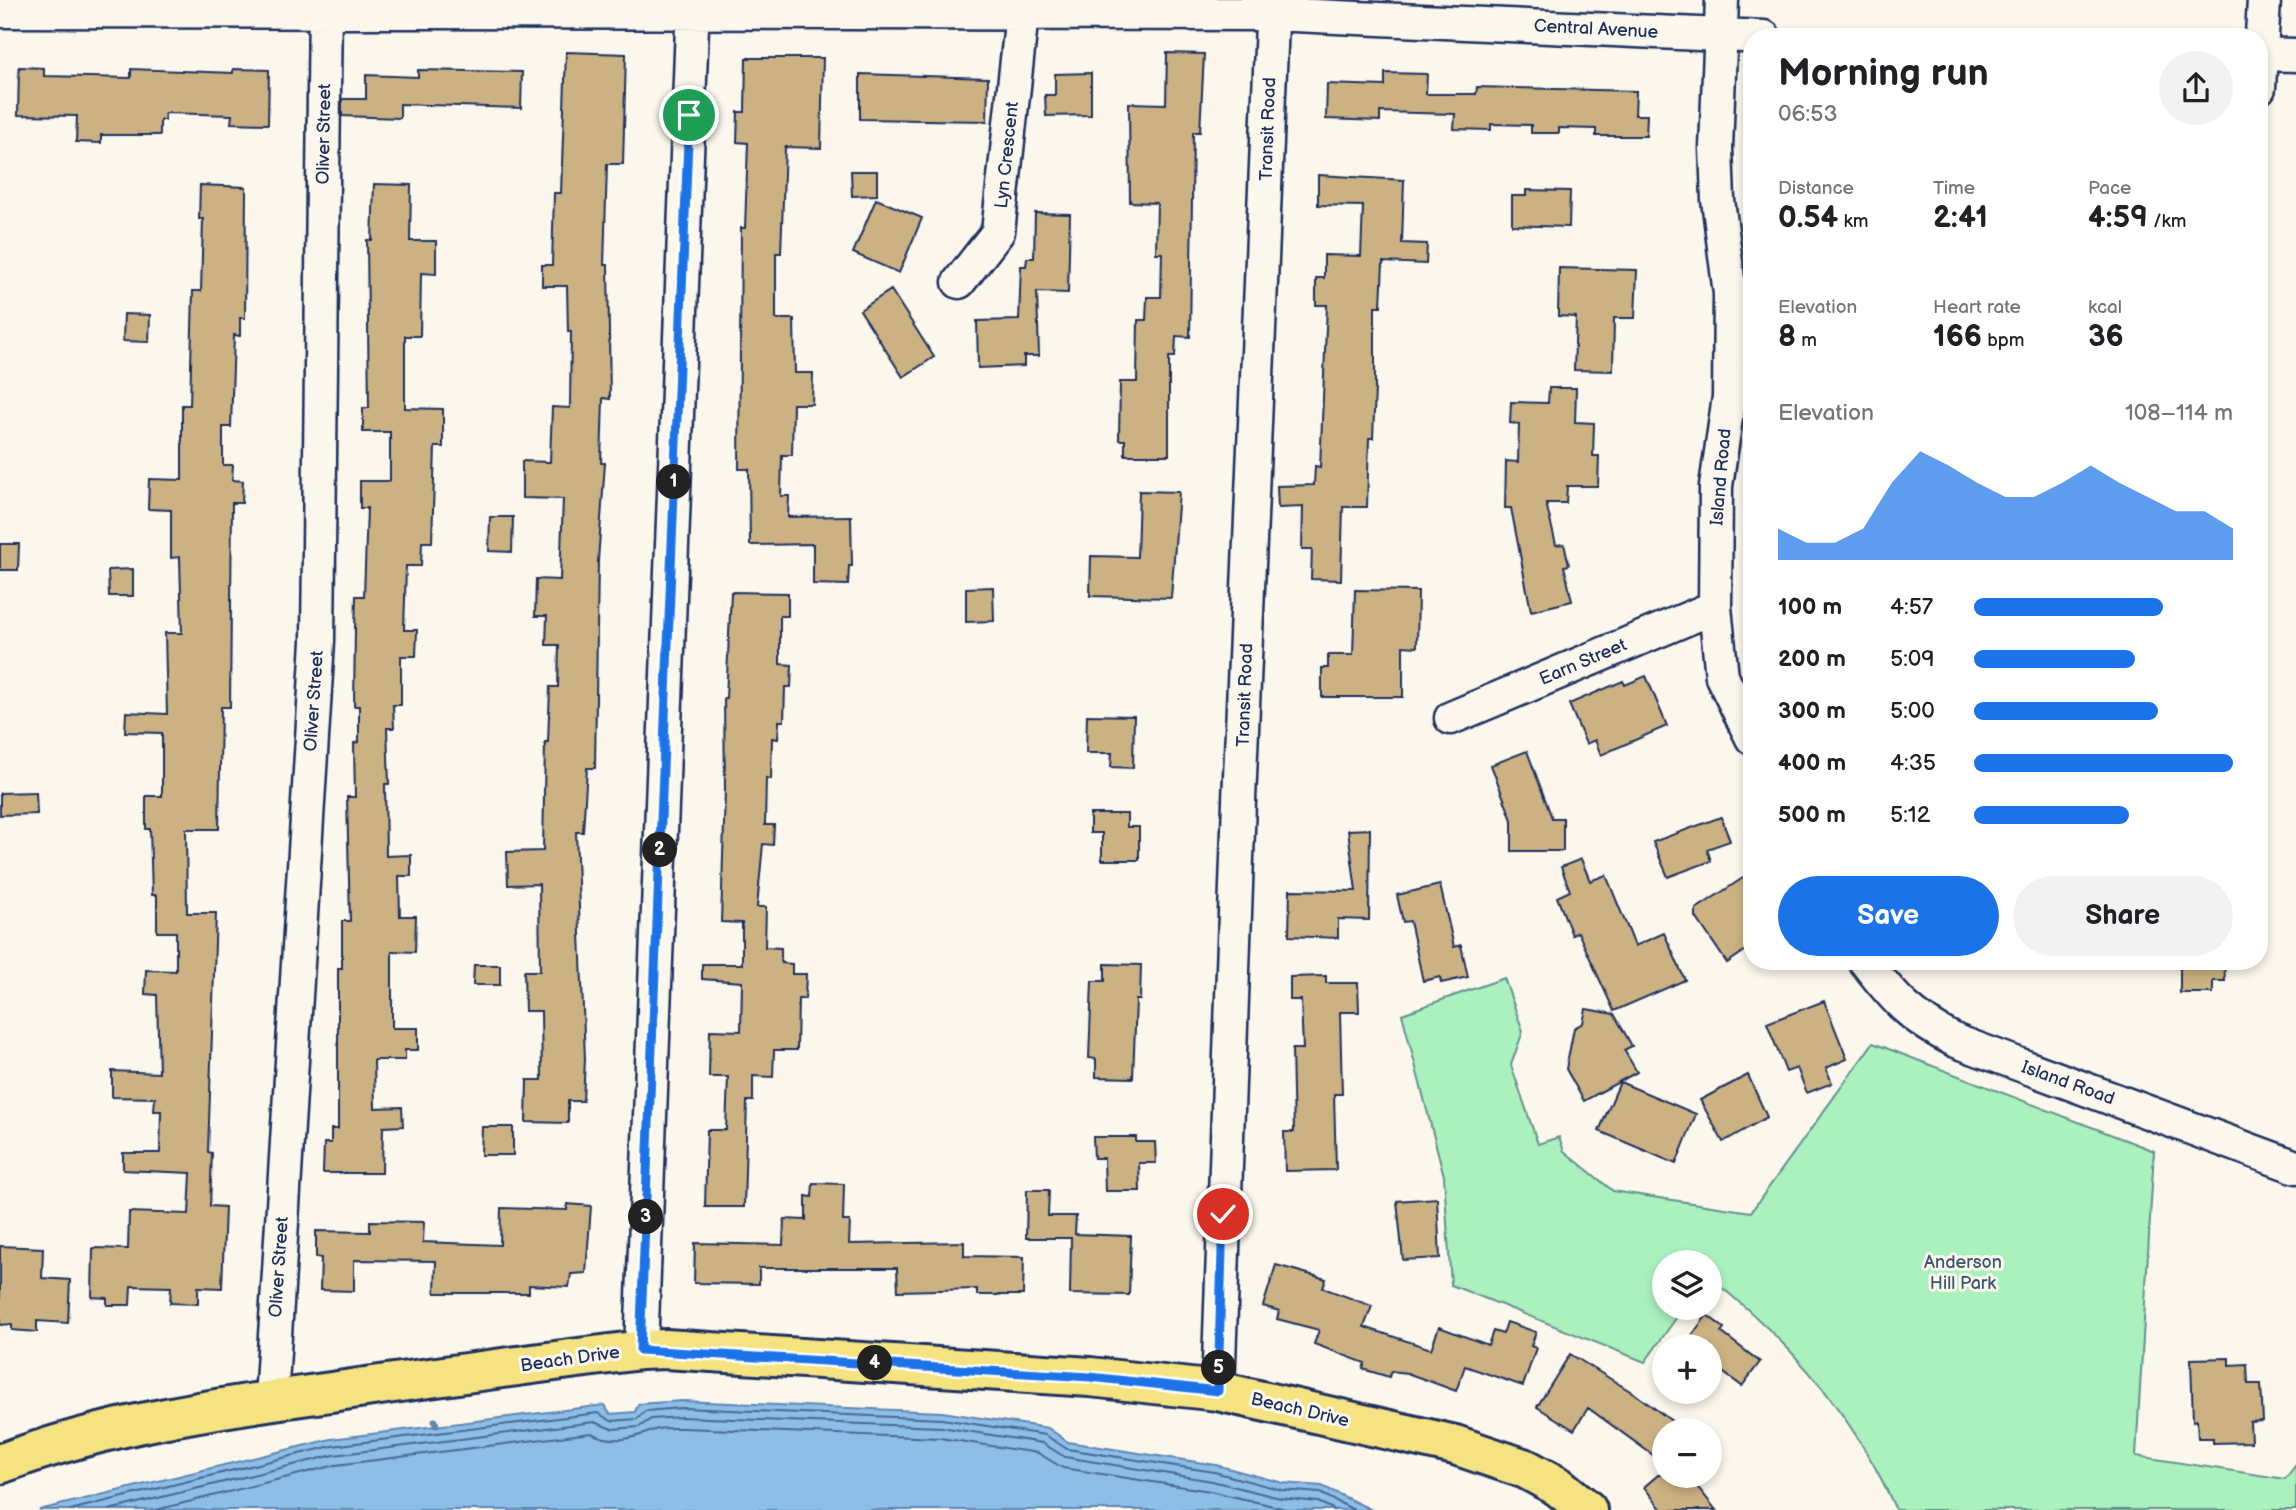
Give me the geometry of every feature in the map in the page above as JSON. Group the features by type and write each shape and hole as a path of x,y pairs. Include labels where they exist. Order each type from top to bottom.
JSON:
{"main road":[{"name":"Beach Drive","path":"0,1464 86,1437 271,1400 640,1350 1076,1376 1218,1391 1455,1445 1525,1469 1559,1487 1587,1510"}],"street":[{"name":"Island Road","path":"1723,0 1717,174 1730,294 1729,397 1716,486 1715,607 1722,677 1743,720"},
{"path":"2261,28 2263,0"},
{"name":"Central Avenue","path":"0,11 325,6 693,6 1023,14 1273,7 1743,36"},
{"name":"Oliver Street","path":"271,1400 318,641 325,6"},
{"path":"640,1350 693,6"},
{"name":"Transit Road","path":"1218,1391 1231,949 1243,739 1273,7"},
{"name":"Lyn Crescent","path":"958,282 998,232 1023,14"},
{"path":"2268,54 2296,55"},
{"name":"Earn Street","path":"1451,718 1715,607"},
{"name":"Island Road","path":"1872,970 1899,1005 1926,1026 1956,1041 2296,1167"}],"green space":[{"name":"Anderson Hill Park","path":"1504,978 1523,1031 1511,1065 1538,1144 1559,1137 1564,1151 1613,1191 1751,1212 1873,1043 2154,1151 2136,1456 2285,1479 2296,1465 2296,1510 1896,1510 1861,1443 1817,1382 1767,1327 1722,1288 1722,1250 1652,1250 1652,1320 1675,1320 1665,1334 1652,1334 1652,1352 1645,1362 1451,1285 1444,1176 1402,1014"}],"water":[{"path":"682,1401 942,1412 1048,1428 1068,1442 1216,1465 1283,1483 1322,1486 1372,1510 39,1510 331,1439 604,1405 610,1414 635,1412 638,1404"}],"building":[{"path":"566,52 626,54 623,164 607,164 604,265 608,265 610,399 603,398 601,463 605,463 598,561 595,768 587,768 583,832 576,832 585,1059 583,1101 568,1101 568,1123 526,1122 527,1080 542,1080 541,1011 525,1011 524,971 540,971 539,884 508,885 507,852 543,851 545,742 548,742 550,687 558,687 559,645 546,645 547,616 535,616 536,579 560,580 563,499 522,498 522,461 550,462 552,407 570,408 571,332 568,332 567,286 542,286 542,265 552,265 554,193 561,193"},
{"path":"1167,53 1204,54 1200,132 1193,132 1190,337 1176,336 1175,357 1169,357 1169,455 1125,455 1125,440 1119,440 1120,382 1137,382 1138,320 1146,320 1147,297 1161,297 1162,253 1156,253 1157,203 1130,202 1129,103 1166,104"},
{"path":"746,58 823,58 821,148 785,147 781,253 776,253 776,319 794,319 795,373 813,373 812,404 793,404 792,455 782,455 781,496 789,496 788,517 851,516 852,566 849,566 848,585 813,584 813,544 750,545 749,469 739,469 741,228 745,228 748,143 737,142 738,112 745,112"},
{"path":"19,67 44,68 44,76 131,78 131,69 233,73 233,69 269,70 268,124 231,123 232,115 165,113 165,120 160,120 160,135 101,135 101,143 76,142 77,116 18,115"},
{"path":"418,70 522,72 521,108 400,104 400,118 342,116 342,99 366,99 366,75 418,77"},
{"path":"1091,73 1091,115 1046,116 1045,95 1055,95 1055,74"},
{"path":"1385,73 1427,74 1426,94 1476,94 1477,87 1636,91 1635,115 1647,115 1646,136 1596,136 1596,129 1559,128 1559,133 1531,133 1531,125 1491,124 1491,130 1454,129 1455,114 1380,112 1380,121 1326,119 1327,84 1385,86"},
{"path":"860,74 988,78 987,121 860,119"},
{"path":"851,171 877,171 877,195 852,196"},
{"path":"1318,175 1404,180 1402,243 1427,244 1426,264 1383,262 1381,306 1375,306 1375,388 1373,438 1369,438 1367,507 1343,507 1341,580 1311,579 1312,549 1302,549 1303,507 1278,508 1277,486 1314,485 1315,466 1320,467 1327,305 1316,305 1316,278 1324,278 1324,255 1361,256 1363,206 1318,205"},
{"path":"374,184 411,185 410,241 436,241 436,274 421,273 420,336 405,336 405,408 443,409 443,447 435,447 432,542 422,542 421,566 406,566 404,630 417,630 416,656 401,656 401,705 393,705 394,728 387,728 389,784 385,784 386,856 411,855 411,876 399,876 400,916 416,916 415,952 392,951 392,1028 418,1028 418,1050 405,1050 405,1060 374,1060 375,1108 402,1107 403,1126 383,1127 382,1173 323,1173 324,1143 331,1143 331,1129 338,1129 338,968 342,968 342,921 350,921 347,797 355,797 354,743 359,742 359,706 354,706 356,596 364,596 367,508 360,508 360,481 390,481 390,432 363,432 363,408 369,408 367,240 372,240"},
{"path":"200,185 246,187 245,318 240,318 240,336 234,335 231,427 223,427 223,465 233,465 232,480 243,481 242,503 232,503 230,707 221,707 219,829 186,829 187,913 216,913 208,1152 212,1153 210,1206 225,1207 222,1288 198,1287 198,1304 170,1303 171,1287 131,1286 130,1305 107,1305 107,1298 92,1297 93,1248 128,1249 129,1212 189,1214 191,1173 123,1170 123,1153 160,1153 161,1111 154,1111 155,1098 112,1097 112,1071 159,1073 157,995 145,994 146,970 176,971 176,932 157,932 157,895 152,895 150,829 146,829 146,796 162,796 162,733 125,732 126,712 167,714 165,633 182,633 180,557 171,558 171,510 148,509 149,479 182,480 182,405 190,405 193,291 201,291 203,219 199,219"},
{"path":"1526,190 1570,191 1569,227 1512,225 1512,196 1526,196"},
{"path":"876,199 922,218 899,273 853,253"},
{"path":"1035,213 1070,214 1068,293 1037,292 1039,356 1024,356 1024,366 978,368 977,321 1019,320 1021,266 1026,266 1027,258 1034,258"},
{"path":"1559,268 1637,270 1635,318 1614,318 1613,371 1574,370 1576,317 1558,316"},
{"path":"891,290 934,357 903,377 860,310"},
{"path":"124,314 150,315 149,342 123,341"},
{"path":"1549,388 1576,388 1575,422 1594,423 1593,456 1599,456 1598,486 1567,486 1566,503 1546,503 1556,545 1564,544 1569,565 1564,566 1572,601 1531,611 1511,508 1505,508 1506,461 1518,462 1519,424 1510,423 1511,402 1548,403"},
{"path":"1139,491 1179,492 1171,598 1090,596 1091,556 1137,557"},
{"path":"490,517 513,517 512,552 489,551"},
{"path":"0,544 19,544 18,570 0,570"},
{"path":"133,569 133,596 109,596 108,570"},
{"path":"993,587 994,621 966,622 966,588"},
{"path":"1355,590 1418,591 1417,647 1403,646 1403,697 1322,697 1322,668 1328,668 1328,655 1353,655"},
{"path":"731,592 788,593 788,616 780,616 780,664 792,665 791,687 785,687 784,721 779,721 778,739 772,738 771,779 766,778 765,825 774,825 773,845 763,844 757,907 766,907 765,947 781,948 781,963 792,964 792,974 806,974 805,999 798,999 797,1050 774,1050 773,1077 753,1076 753,1101 747,1101 744,1207 705,1207 707,1130 726,1130 728,1077 709,1077 710,1030 741,1031 742,982 702,979 702,964 742,964 742,923 721,922 725,790 724,698"},
{"path":"1646,676 1667,726 1601,755 1595,740 1586,744 1569,704 1623,681 1625,685"},
{"path":"1087,715 1134,716 1133,768 1111,767 1112,753 1086,753"},
{"path":"1527,751 1552,818 1563,818 1563,851 1512,851 1512,820 1491,765"},
{"path":"36,792 37,814 0,815 0,793"},
{"path":"1090,814 1127,814 1127,827 1139,827 1139,860 1102,860 1102,833 1090,833"},
{"path":"1721,817 1730,841 1707,849 1711,861 1668,877 1653,842"},
{"path":"1370,829 1369,920 1338,919 1338,938 1289,936 1290,890 1356,891 1348,830"},
{"path":"1581,859 1590,881 1606,875 1635,946 1664,933 1685,980 1614,1011 1578,932 1572,935 1557,897 1570,891 1561,867"},
{"path":"1743,878 1743,952 1727,963 1696,917 1696,909"},
{"path":"1440,885 1454,947 1461,945 1468,977 1441,983 1440,977 1423,981 1410,921 1403,922 1397,895"},
{"path":"1105,964 1141,965 1140,1000 1136,1000 1133,1078 1096,1077 1096,1059 1089,1058 1092,981 1105,981"},
{"path":"474,965 500,965 500,985 473,985"},
{"path":"2180,970 2224,970 2225,981 2213,981 2213,993 2180,993"},
{"path":"1326,976 1326,983 1358,983 1359,1012 1340,1012 1342,1094 1334,1094 1336,1170 1285,1171 1284,1132 1294,1132 1292,1049 1303,1049 1301,1000 1290,1000 1290,977"},
{"path":"1824,1001 1847,1059 1826,1068 1832,1083 1807,1093 1797,1068 1786,1072 1767,1023"},
{"path":"1586,1009 1614,1014 1632,1046 1624,1050 1637,1072 1584,1101 1566,1069 1574,1028 1583,1023"},
{"path":"1748,1075 1767,1117 1723,1142 1700,1100"},
{"path":"1620,1082 1696,1114 1676,1164 1599,1131"},
{"path":"482,1127 513,1127 513,1155 481,1155"},
{"path":"1093,1137 1136,1137 1136,1142 1155,1142 1156,1163 1139,1163 1140,1191 1105,1191 1104,1158 1094,1158"},
{"path":"813,1183 844,1184 843,1221 850,1221 849,1244 964,1242 964,1256 1024,1257 1023,1295 977,1295 977,1289 898,1291 897,1268 759,1268 759,1284 694,1283 695,1243 783,1245 784,1219 806,1220 806,1196 812,1197"},
{"path":"1027,1190 1049,1190 1048,1216 1076,1216 1075,1234 1131,1236 1129,1295 1070,1294 1071,1238 1026,1238"},
{"path":"1437,1198 1440,1258 1403,1260 1397,1201"},
{"path":"567,1204 591,1206 586,1273 571,1274 569,1287 529,1285 529,1293 435,1293 436,1261 354,1260 354,1291 320,1290 321,1258 316,1257 316,1231 370,1232 370,1221 424,1222 423,1242 500,1245 501,1208 567,1210"},
{"path":"0,1246 43,1248 42,1278 70,1280 68,1323 37,1321 37,1332 12,1330 12,1324 0,1325"},
{"path":"1276,1265 1326,1279 1323,1288 1372,1306 1364,1327 1431,1349 1439,1327 1488,1345 1493,1331 1503,1334 1507,1322 1536,1332 1531,1346 1536,1348 1523,1386 1465,1366 1456,1391 1407,1373 1391,1371 1389,1377 1363,1369 1365,1363 1314,1344 1319,1330 1277,1319 1279,1311 1263,1306"},
{"path":"1703,1320 1714,1320 1724,1328 1721,1332 1760,1362 1742,1386 1722,1372 1722,1334 1693,1334"},
{"path":"1570,1354 1635,1394 1668,1418 1652,1418 1652,1454 1588,1408 1574,1430 1537,1407"},
{"path":"2229,1358 2229,1365 2247,1364 2248,1384 2261,1384 2263,1421 2250,1422 2251,1442 2213,1443 2213,1438 2198,1438 2197,1420 2193,1421 2191,1359"},
{"path":"1652,1480 1652,1488 1698,1488 1716,1510 1662,1510 1644,1487"}],"waterway":[{"path":"435,1421 436,1425"}],"route":[{"path":"689,115 640,1350 666,1349 1090,1377 1218,1391 1223,1214"}]}
